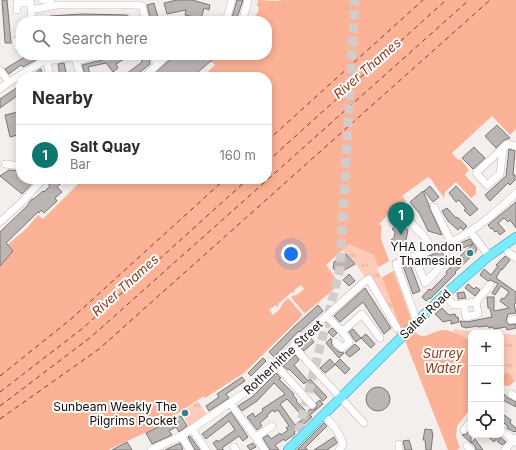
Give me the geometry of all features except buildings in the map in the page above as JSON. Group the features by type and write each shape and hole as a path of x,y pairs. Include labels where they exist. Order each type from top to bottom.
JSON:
{"main road":[{"name":"Salter Road","path":"288,450 419,317 489,256 516,236"}],"street":[{"path":"42,0 51,0"},
{"path":"229,16 232,0"},
{"path":"244,16 248,0"},
{"path":"17,10 17,3 57,5 138,5 142,6 145,16"},
{"path":"31,4 32,16"},
{"path":"26,72 44,60"},
{"path":"46,60 49,72"},
{"path":"73,60 79,72"},
{"path":"155,60 157,66"},
{"path":"150,72 163,60"},
{"path":"0,70 9,82"},
{"path":"0,89 16,78"},
{"path":"503,148 500,174 485,188 476,173 507,144 516,146"},
{"path":"5,164 16,165"},
{"path":"0,222 24,200 38,184"},
{"path":"419,317 396,264 432,248 451,242 470,231 506,203 516,193"},
{"path":"434,207 451,242"},
{"path":"405,217 423,235 432,248"},
{"path":"470,231 489,256"},
{"path":"508,252 516,258"},
{"path":"414,256 424,283 442,265"},
{"name":"Rotherhithe Street","path":"151,450 181,436 250,390 293,346 369,279 397,328"},
{"path":"444,295 454,305 476,302 490,285"},
{"path":"464,304 466,317 478,314 476,302"},
{"path":"340,330 344,330 362,314 380,338"},
{"path":"327,317 349,341 349,343 342,348 336,342"},
{"path":"293,346 364,423"},
{"path":"276,365 312,404"},
{"path":"230,402 256,437 262,449"},
{"path":"324,415 342,439 343,445 339,450"},
{"path":"464,430 468,425"},
{"path":"256,437 272,426"},
{"path":"192,429 206,450"},
{"path":"504,432 515,439 505,450"},
{"path":"181,436 190,450"}],"green space":[{"path":"349,243 374,255 379,267 397,258 418,315 397,335 364,276 358,267 342,250"},
{"path":"454,329 468,331 468,340 454,333"},
{"path":"504,334 516,335 516,381 514,382 509,374 504,373"},
{"path":"198,401 207,415 189,428 182,412"}],"water":[{"path":"258,0 516,0 516,129 510,135 492,116 452,153 458,160 460,159 469,170 465,175 476,187 476,194 471,198 456,182 445,192 444,198 428,177 402,196 406,201 392,216 389,214 379,224 382,226 381,239 416,333 426,336 440,330 447,330 468,339 468,412 457,426 456,437 460,448 457,450 448,450 406,343 374,255 349,244 326,265 340,284 302,316 244,373 205,398 204,396 166,421 166,423 108,450 0,450 0,266 13,251 7,245 26,229 38,215 43,219 78,184 272,184 272,72 207,72 215,65 211,61 212,60 272,60 272,16 256,16 259,7 257,6"},
{"path":"504,373 510,374 514,382 509,386 504,385"}],"pier":[{"path":"391,260 395,270 381,278 377,268"},
{"path":"301,285 304,289 291,297 304,313 306,312 302,316 302,314 288,298 273,315 269,310 276,305 277,307 279,306 278,304 292,292 294,293 294,290"}],"ferry route":[{"path":"272,136 423,0"},
{"path":"272,157 446,0"},
{"path":"272,176 469,0"},
{"path":"0,419 99,349 490,0"},
{"path":"0,376 71,319 220,184"},
{"path":"0,392 83,328 242,184"},
{"path":"0,406 91,337 263,184"}],"tunnel":[{"path":"295,445 340,269 355,0"}],"place":[{"name":"Salt Quay","path":"401,235"},
{"name":"YHA London Thameside","path":"470,253"},
{"name":"Sunbeam Weekly The Pilgrims Pocket","path":"185,413"}],"water label":[{"name":"River Thames","path":"367,68"},
{"name":"River Thames","path":"125,285"},
{"name":"Surrey Water","path":"443,360"}]}
